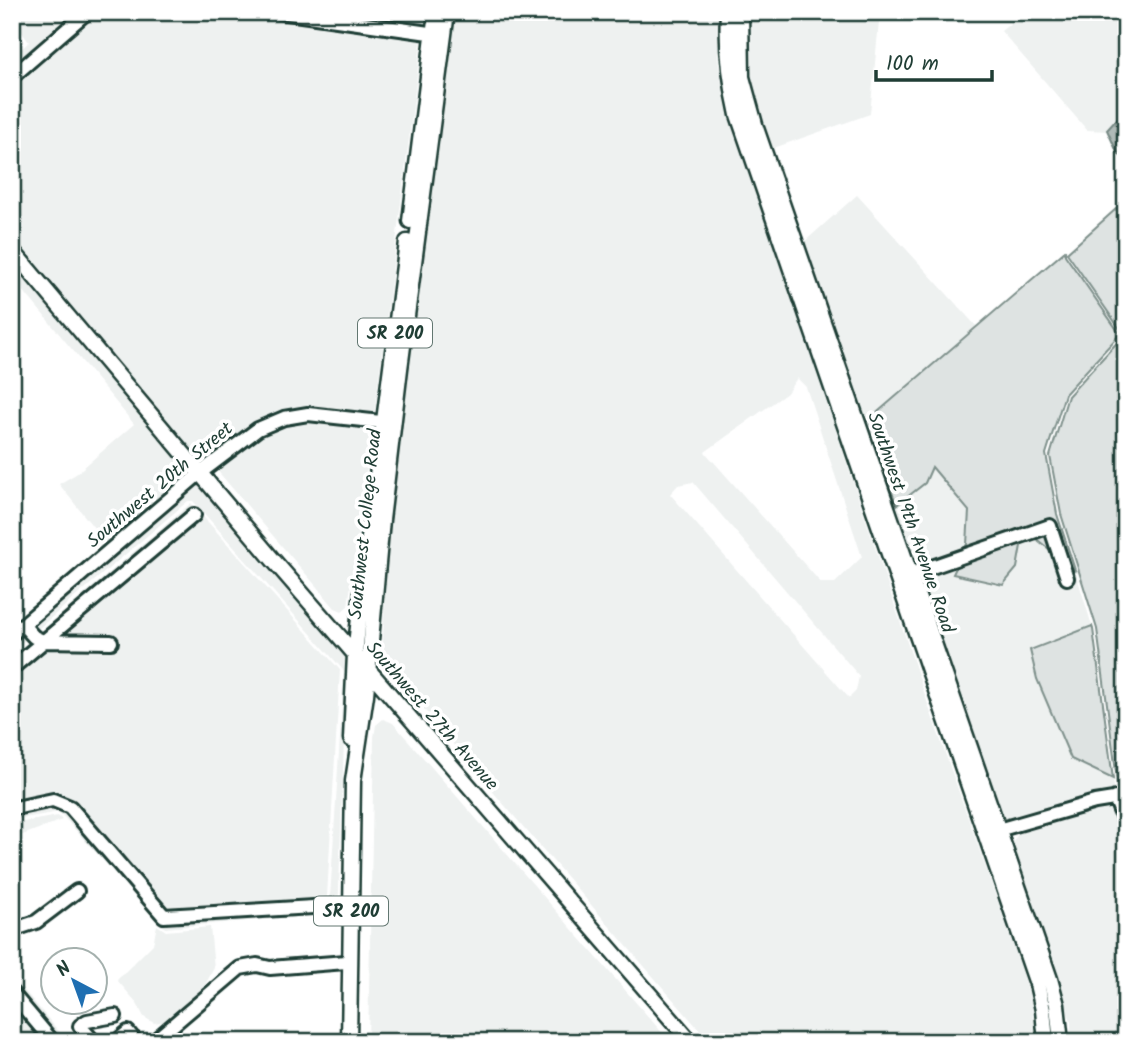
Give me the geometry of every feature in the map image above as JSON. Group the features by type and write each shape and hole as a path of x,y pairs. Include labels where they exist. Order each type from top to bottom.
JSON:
{"main road":[{"name":"Southwest College Road","path":"436,12 439,34"},
{"name":"Southwest College Road","path":"347,1042 346,905 355,654 389,423 439,34 447,12"},
{"name":"Southwest 19th Avenue Road","path":"728,12 726,36 729,76 738,115 903,577 999,830 1050,979 1057,1006 1053,1041"},
{"name":"Southwest 19th Avenue Road","path":"741,12 742,77 748,103 984,834 1034,976 1041,987 1053,1041"},
{"name":"Southwest 27th Avenue","path":"12,250 355,654 691,1042"},
{"name":"Southwest College Road","path":"347,1042 353,781 368,669 389,423"}],"street":[{"path":"12,77 88,12"},
{"path":"280,12 439,34"},
{"name":"Southwest 20th Street","path":"12,634 200,473 258,429 284,418 308,414 389,423"},
{"path":"12,668 194,515"},
{"path":"903,577 1050,526 1067,578"},
{"path":"23,625 34,637 43,641 111,642"},
{"path":"984,834 1121,797 1126,825"},
{"path":"12,805 15,808 53,800 70,807 164,916 346,905"},
{"path":"12,930 36,922 77,891"},
{"path":"153,1042 240,968 346,962"},
{"path":"12,993 54,1042"},
{"path":"94,1042 80,1026 87,1021 115,1016"},
{"path":"116,1042 128,1032 136,1042"}],"shaded area":[{"path":"12,12 425,12 374,417 308,410 255,425 200,467 12,244 12,57 29,42 12,19"},
{"path":"454,12 718,12 718,59 726,105 931,713 1022,970 1031,1000 1037,1042 710,1042 487,785 382,659 388,523","holes":["797,378 806,387 862,557 835,583 821,583 705,452 787,393","693,482 859,676 856,691 849,698 670,494 678,485"]},
{"path":"748,12 880,12 870,114 771,149 752,95"},
{"path":"1002,12 1126,12 1126,109 1108,131 1087,130 1001,31 1011,23"},
{"path":"1126,109 1126,162 1117,152 1107,130"},
{"path":"857,195 977,327 865,423 803,243"},
{"path":"1126,200 1126,787 1118,787 1097,629 1061,514 1050,456 1068,396 1124,335 1067,253"},
{"path":"1065,251 1065,255 1120,334 1065,394 1046,454 1057,514 1075,570 1024,529 1017,568 1003,585 953,574 967,544 969,511 932,467 925,483 897,505 865,423"},
{"path":"12,256 194,472 12,628 12,613 18,619 106,543 59,484 76,474 134,424 12,277"},
{"path":"309,418 373,425 348,606 342,611 335,608 215,468 260,432"},
{"path":"932,467 969,511 967,544 953,573 1024,529 1075,570 1092,626 1030,650 1037,679 1071,759 1113,779 1114,787 1126,792 1002,825 897,505 912,495"},
{"path":"200,479 347,651 338,918 294,920 326,918 329,914 344,671 193,501 188,501 12,651 12,640"},
{"path":"191,503 340,670 326,914 165,928 59,812 12,820 12,656"},
{"path":"1092,626 1113,779 1071,759 1037,679 1030,650"},
{"path":"383,719 393,723 665,1036 658,1042 368,1042 374,737 376,725"},
{"path":"1126,801 1126,1042 1071,1042 1071,1022 1013,842 1018,834 1097,806"},
{"path":"58,816 62,820 12,839 12,824"},
{"path":"157,925 166,931 210,927 214,968 205,985 167,1021 154,1023 144,1017 136,1002 117,980 153,944"},
{"path":"12,976 38,1007 38,1016 46,1016 68,1042 12,1042"}]}
